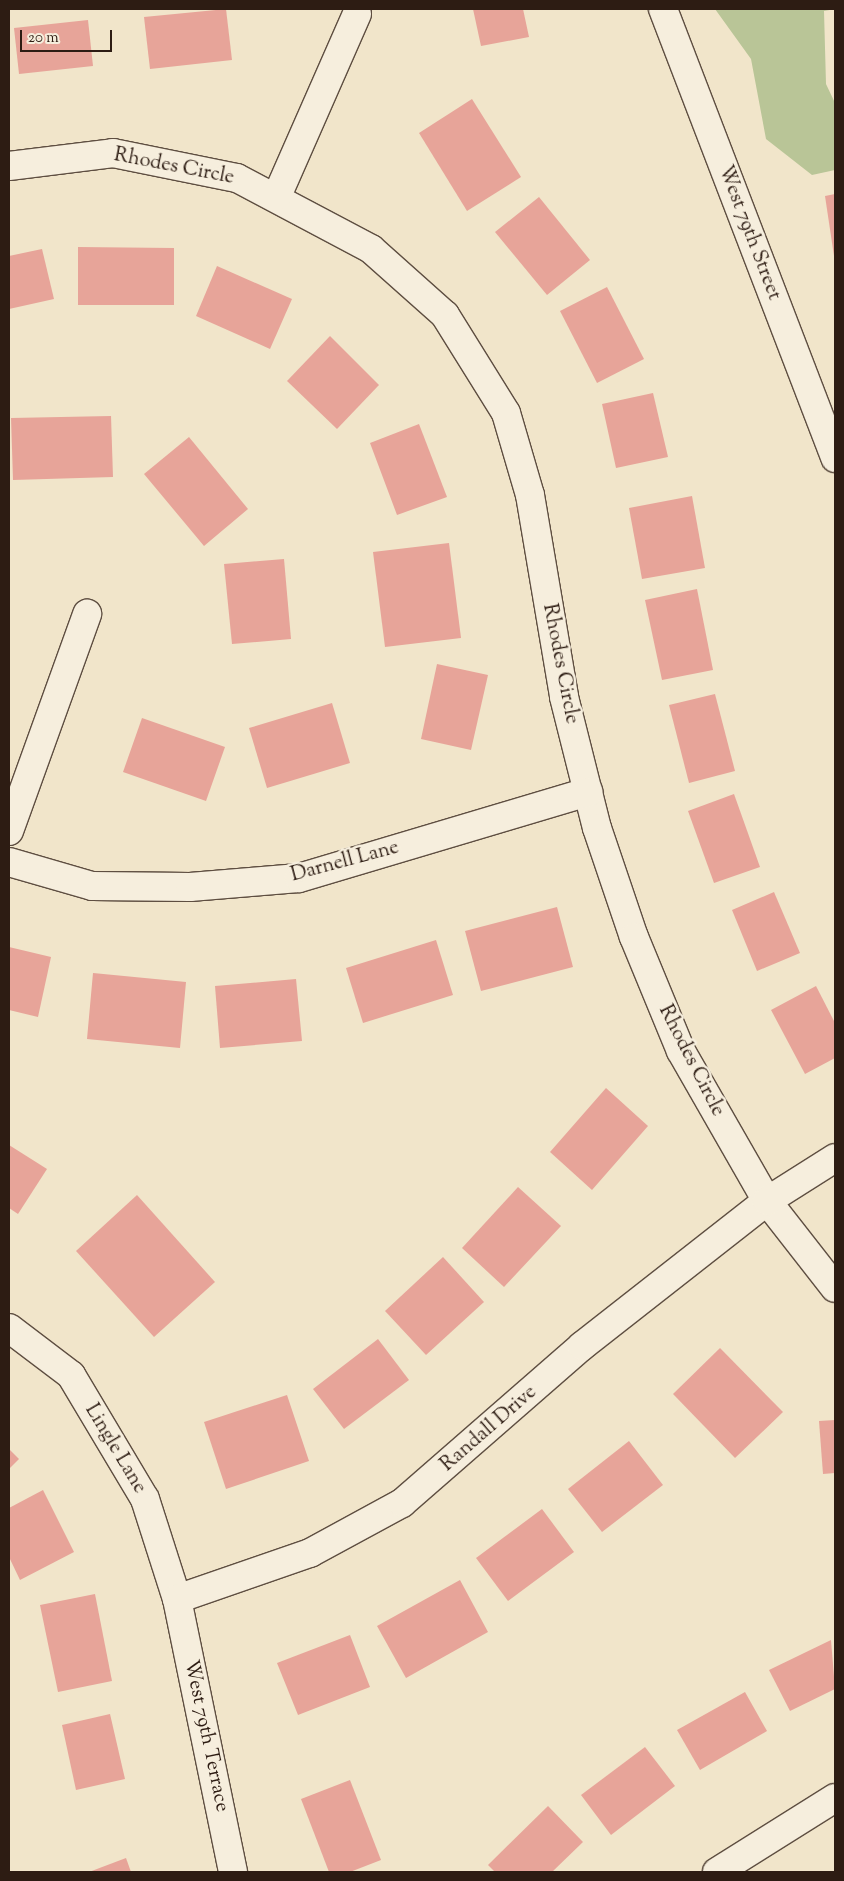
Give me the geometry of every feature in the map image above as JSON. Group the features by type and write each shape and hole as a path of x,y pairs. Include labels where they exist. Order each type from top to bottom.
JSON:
{"street":[{"name":"West 79th Street","path":"663,9 835,458"},
{"path":"277,196 357,14"},
{"name":"Rhodes Circle","path":"9,166 113,153 237,178 277,196 371,250 445,315 506,413 530,495 564,697 588,792 634,937 682,1051 767,1201"},
{"path":"9,831 87,614"},
{"name":"Darnell Lane","path":"9,862 92,886 190,887 299,878 588,792"},
{"name":"Randall Drive","path":"177,1599 310,1553 402,1503 582,1346 767,1201 835,1158"},
{"path":"767,1201 835,1288"},
{"name":"Lingle Lane","path":"9,1328 71,1375 145,1500 177,1599"},
{"name":"West 79th Terrace","path":"177,1599 233,1872"},
{"path":"717,1872 835,1798"}],"green space":[{"path":"715,9 835,9 824,11 826,84 835,103 835,170 812,175 766,139 751,59"}],"building":[{"path":"226,9 232,60 150,69 144,17"},
{"path":"473,9 523,9 529,37 481,46"},
{"path":"88,20 93,66 19,74 14,28"},
{"path":"472,99 521,177 467,211 419,133"},
{"path":"835,194 835,256 834,256 825,196"},
{"path":"539,197 590,260 547,295 495,232"},
{"path":"78,247 174,248 174,305 78,305"},
{"path":"42,249 54,299 9,309 9,256"},
{"path":"217,266 292,299 270,349 196,316"},
{"path":"607,287 644,359 597,383 560,311"},
{"path":"330,336 379,385 337,429 287,381"},
{"path":"653,393 668,457 616,468 602,404"},
{"path":"111,416 113,477 13,480 11,418"},
{"path":"419,424 447,497 397,515 370,443"},
{"path":"189,437 248,509 204,546 144,474"},
{"path":"692,496 705,568 642,579 629,508"},
{"path":"449,543 461,638 385,647 373,552"},
{"path":"284,559 291,639 232,644 224,564"},
{"path":"697,589 713,670 662,680 645,600"},
{"path":"437,664 488,675 471,750 421,739"},
{"path":"715,694 735,771 689,783 669,705"},
{"path":"332,703 350,763 267,788 249,728"},
{"path":"142,718 225,747 206,801 123,772"},
{"path":"734,794 760,867 714,883 688,811"},
{"path":"774,892 800,953 757,971 732,910"},
{"path":"557,907 573,967 481,991 465,931"},
{"path":"436,940 453,995 363,1023 346,968"},
{"path":"9,947 51,957 38,1017 9,1010"},
{"path":"93,973 186,982 180,1048 87,1039"},
{"path":"296,979 302,1041 220,1048 215,986"},
{"path":"816,986 835,1023 835,1058 805,1074 771,1010"},
{"path":"606,1088 648,1126 592,1190 550,1152"},
{"path":"9,1145 47,1169 18,1214 9,1208"},
{"path":"518,1187 561,1226 504,1287 462,1248"},
{"path":"137,1195 215,1282 154,1337 76,1251"},
{"path":"443,1257 484,1302 426,1355 385,1311"},
{"path":"378,1339 409,1380 344,1429 313,1389"},
{"path":"720,1348 783,1412 735,1458 673,1394"},
{"path":"287,1395 309,1461 226,1489 204,1422"},
{"path":"835,1420 835,1473 823,1474 819,1421"},
{"path":"629,1441 663,1485 602,1532 568,1489"},
{"path":"9,1449 19,1459 9,1469"},
{"path":"43,1490 74,1552 20,1580 9,1557 9,1508"},
{"path":"542,1509 574,1552 508,1601 476,1558"},
{"path":"460,1580 488,1632 406,1678 377,1626"},
{"path":"95,1594 112,1681 58,1692 40,1605"},
{"path":"350,1635 370,1687 298,1715 277,1663"},
{"path":"831,1640 835,1689 790,1711 769,1670"},
{"path":"745,1692 767,1731 700,1770 677,1730"},
{"path":"110,1714 125,1779 76,1790 62,1725"},
{"path":"645,1747 675,1786 611,1835 581,1795"},
{"path":"350,1780 381,1860 350,1872 329,1872 301,1799"},
{"path":"548,1806 583,1842 552,1872 495,1872 488,1865"},
{"path":"126,1858 131,1872 89,1872"}]}
